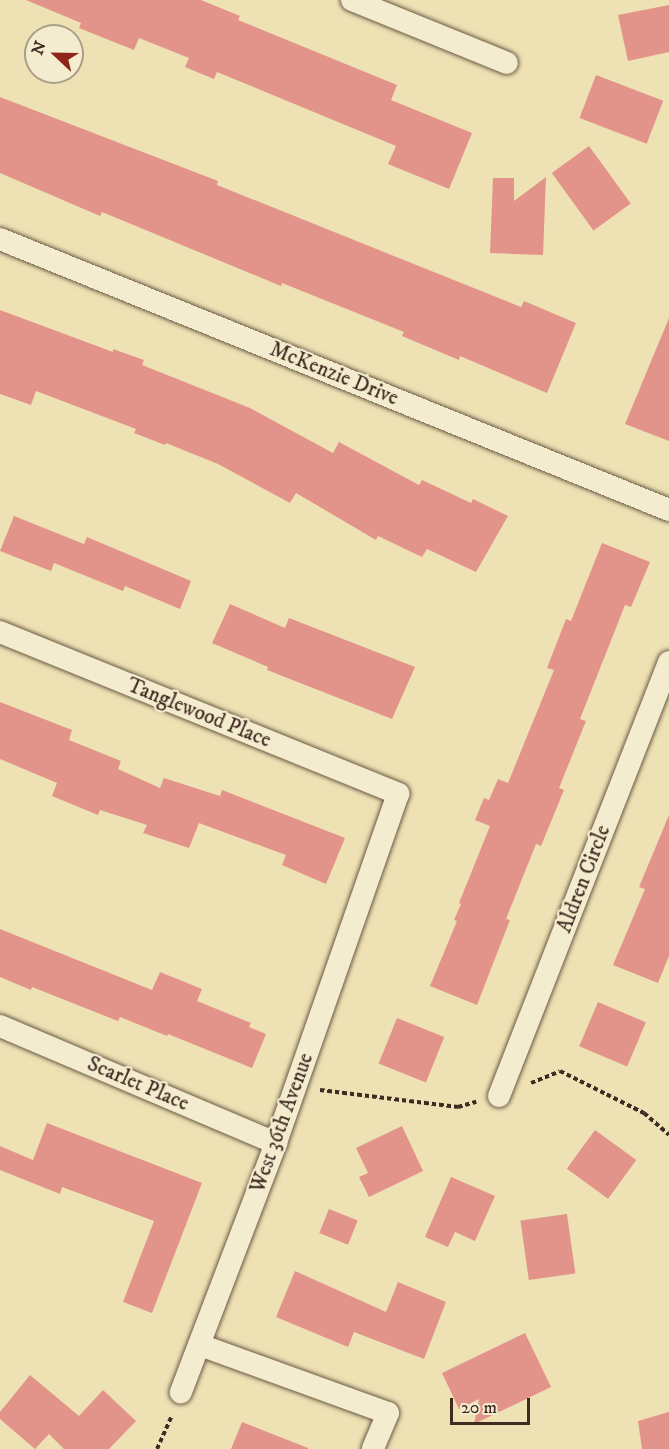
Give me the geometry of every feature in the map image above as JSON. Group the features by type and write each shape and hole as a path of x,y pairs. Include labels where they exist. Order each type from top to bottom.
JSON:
{"street":[{"path":"352,0 507,63"},
{"name":"McKenzie Drive","path":"0,239 669,510"},
{"name":"Tanglewood Place","path":"0,632 398,794"},
{"name":"Aldren Circle","path":"499,1096 669,662"},
{"name":"West 36th Avenue","path":"181,1392 276,1143 398,794"},
{"name":"Scarlet Place","path":"0,1026 276,1143"},
{"path":"200,1345 388,1413 374,1449"}],"path":[{"path":"296,1087 458,1107 499,1096 560,1071 644,1113 669,1135"},
{"path":"158,1449 181,1392"}],"building":[{"path":"26,0 201,0 240,16 238,20 397,85 391,100 472,133 449,189 388,164 396,146 217,72 214,79 185,67 189,58 139,38 134,50 84,30 84,24"},
{"path":"669,5 669,52 628,61 618,15"},
{"path":"596,75 663,101 647,144 580,118"},
{"path":"0,97 218,181 217,185 521,307 524,301 576,323 547,393 460,356 459,360 402,336 404,332 282,283 281,286 102,212 100,216 0,173"},
{"path":"589,146 631,203 594,230 552,173"},
{"path":"546,177 543,255 490,253 493,178 514,178 514,201"},
{"path":"0,310 113,352 113,349 144,360 142,365 250,408 333,453 339,442 419,485 422,480 471,503 473,499 508,516 476,572 427,549 422,557 378,536 376,540 296,493 290,503 218,464 134,433 136,429 36,391 31,405 0,394"},
{"path":"669,318 669,441 625,424"},
{"path":"14,516 84,544 87,537 191,581 180,609 125,586 123,591 54,563 51,571 0,551"},
{"path":"602,543 650,562 631,607 625,605 580,719 586,721 559,788 564,790 541,846 536,844 506,919 510,920 477,1005 430,986 457,921 454,920 461,904 459,903 490,826 475,820 484,798 489,800 498,779 508,783 554,670 547,668 566,619 571,621"},
{"path":"230,604 285,628 289,618 415,667 392,719 267,670 268,667 212,643"},
{"path":"0,702 72,730 69,740 121,761 118,769 160,788 164,778 220,796 222,790 345,838 326,884 282,865 286,855 199,823 189,848 143,833 147,825 100,810 98,815 52,796 57,783 0,759"},
{"path":"669,815 669,956 658,983 613,965 645,889 639,887"},
{"path":"0,929 152,990 160,972 202,989 197,1001 251,1023 249,1027 266,1034 252,1068 168,1034 167,1036 120,1017 118,1021 32,987 31,990 0,977"},
{"path":"598,1002 646,1022 627,1067 579,1046"},
{"path":"397,1018 444,1037 426,1083 379,1063"},
{"path":"47,1123 202,1183 152,1313 123,1302 154,1221 62,1187 60,1194 0,1170 0,1146 33,1160"},
{"path":"402,1126 423,1171 369,1197 359,1177 368,1173 356,1148"},
{"path":"595,1130 636,1160 608,1199 567,1169"},
{"path":"451,1177 495,1196 475,1241 455,1232 448,1247 425,1237"},
{"path":"329,1209 358,1221 348,1245 319,1233"},
{"path":"567,1214 575,1273 529,1280 520,1221"},
{"path":"295,1271 386,1312 398,1282 446,1302 424,1359 354,1332 348,1347 276,1317"},
{"path":"525,1333 551,1387 474,1424 479,1399 459,1409 442,1373"},
{"path":"30,1375 79,1416 103,1390 136,1421 109,1449 64,1449 49,1434 35,1449 0,1419 0,1412"},
{"path":"669,1412 669,1449 642,1449 638,1421"},
{"path":"242,1422 308,1448 308,1449 231,1449"}]}
